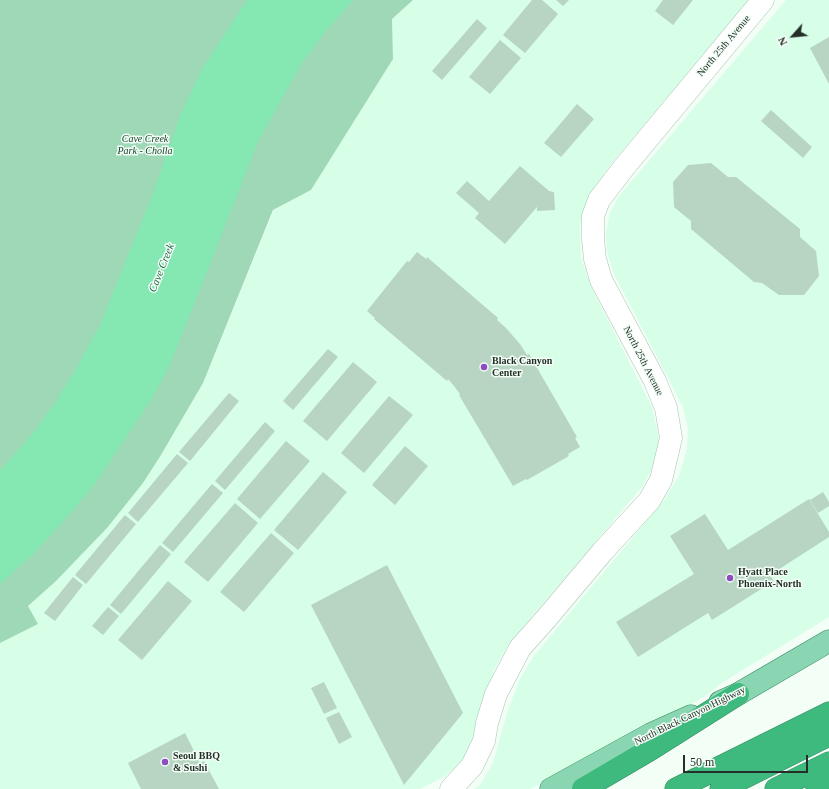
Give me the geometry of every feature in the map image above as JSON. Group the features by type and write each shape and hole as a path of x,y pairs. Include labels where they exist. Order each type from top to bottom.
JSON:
{"highway":[{"path":"583,789 651,749 738,694"},
{"path":"676,789 829,713"},
{"path":"721,789 829,735"},
{"path":"776,789 829,763"},
{"path":"816,789 829,783"}],"main road":[{"name":"North Black Canyon Highway","path":"551,789 651,734 738,694 829,641"}],"street":[{"name":"North 25th Avenue","path":"451,789 472,766 484,741 496,694 520,648 546,620 603,551 649,501 661,480 671,438 666,408 655,381 601,280 595,260 593,216 599,200 625,166 763,0"}],"shaded area":[{"path":"413,0 749,0 610,165 592,191 580,224 581,258 592,289 652,407 659,439 654,466 642,487 510,642 494,670 473,742 461,762 445,776 420,789 0,789 0,643 38,624 28,606 56,581 107,528 143,483 161,455 203,383 274,210 311,190 393,59 392,19"},
{"path":"786,0 829,0 829,617 723,682 707,695 642,732 530,789 474,789 480,785 493,763 507,713 519,681 533,657 664,500 679,476 687,449 688,428 683,407 614,274 607,252 606,234 610,212 619,196"}],"green space":[{"name":"Cave Creek Park - Cholla","path":"0,0 413,0 392,19 393,59 311,190 273,210 203,383 161,455 143,483 107,528 56,581 28,606 38,624 0,643"}],"water":[{"name":"Cave Creek","path":"247,0 353,0 324,33 300,66 259,140 169,367 151,400 97,481 70,514 33,554 0,584 0,471 33,433 55,403 100,325 152,196 180,116 202,69"}],"building":[{"path":"532,0 542,0 558,14 525,53 503,35"},
{"path":"556,0 569,0 563,6"},
{"path":"663,0 693,0 673,25 655,11"},
{"path":"477,19 487,28 442,80 432,71"},
{"path":"829,37 829,84 810,48"},
{"path":"500,40 521,58 490,94 469,77"},
{"path":"577,104 594,119 561,157 544,143"},
{"path":"771,110 812,147 803,158 761,121"},
{"path":"711,163 728,177 736,177 800,229 800,237 816,251 819,276 804,295 779,295 762,283 754,282 691,229 691,221 674,207 673,182 688,165"},
{"path":"520,166 549,191 554,192 555,210 537,211 537,207 505,244 475,218 479,213 456,193 467,181 489,201"},
{"name":"Black Canyon Center","path":"417,252 426,259 427,257 498,318 497,320 520,344 527,355 529,354 577,437 575,438 580,447 568,454 569,456 527,480 526,479 513,486 454,386 448,379 447,381 374,319 375,318 367,311 407,261 409,262"},
{"path":"328,349 338,357 293,410 283,401"},
{"path":"353,362 377,382 327,441 303,421"},
{"path":"229,393 239,401 190,461 179,452"},
{"path":"389,396 413,415 364,473 341,453"},
{"path":"265,422 275,431 225,490 215,481"},
{"path":"286,441 310,461 260,519 237,499"},
{"path":"405,446 428,466 395,505 372,485"},
{"path":"177,454 188,463 138,522 128,513"},
{"path":"323,472 347,492 298,550 274,530"},
{"path":"212,484 223,493 173,552 162,543"},
{"path":"823,492 829,502 829,506 818,513 810,500"},
{"name":"Hyatt Place Phoenix-North","path":"809,499 829,532 829,537 770,575 774,581 712,620 708,613 638,657 616,622 694,574 670,536 705,514 728,550"},
{"path":"235,503 258,523 208,582 184,562"},
{"path":"125,515 136,524 86,584 75,575"},
{"path":"271,533 294,553 244,612 220,592"},
{"path":"160,545 171,554 121,614 110,605"},
{"path":"387,565 463,713 404,785 311,605"},
{"path":"73,577 83,585 55,621 44,613"},
{"path":"168,581 192,601 142,660 118,640"},
{"path":"108,607 119,616 103,635 92,626"},
{"path":"324,682 337,708 324,714 311,688"},
{"path":"339,712 352,737 339,744 326,718"},
{"name":"Seoul BBQ & Sushi","path":"185,733 200,763 204,761 219,789 141,789 128,763"}],"place":[{"name":"Black Canyon Center","path":"484,367"},
{"name":"Hyatt Place Phoenix-North","path":"730,578"},
{"name":"Seoul BBQ & Sushi","path":"165,762"}]}
